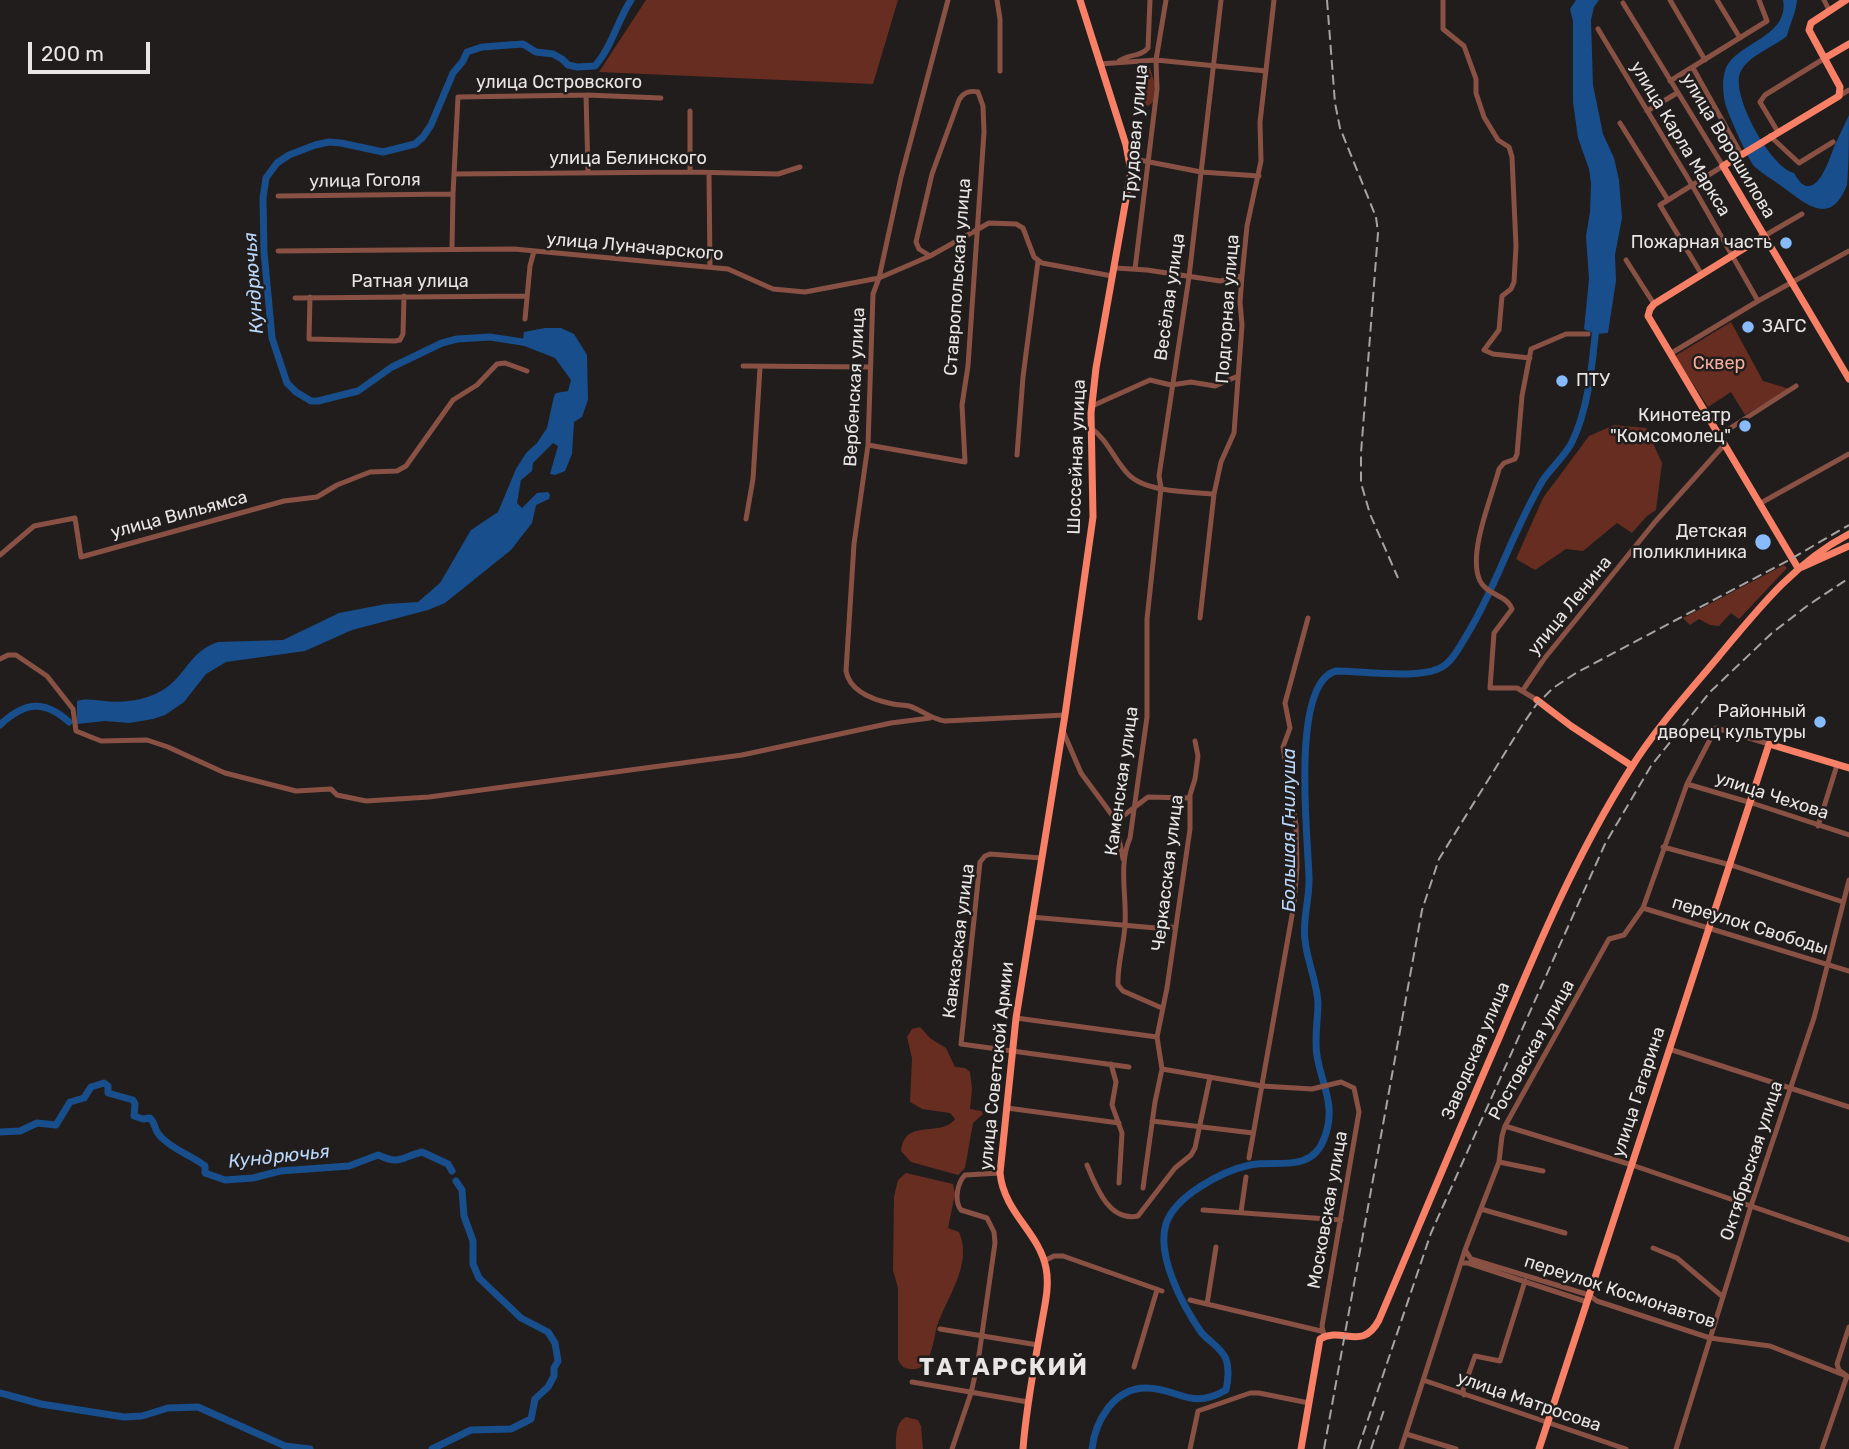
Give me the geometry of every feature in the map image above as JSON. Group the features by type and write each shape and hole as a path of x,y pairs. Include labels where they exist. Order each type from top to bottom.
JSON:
{"main road":[{"path":"1080,0 1129,158"},
{"path":"1723,166 1839,96 1840,87 1809,30 1811,23 1846,0"},
{"path":"1825,58 1849,44"},
{"name":"Шоссейная улица","path":"1059,758 1093,517 1092,406 1131,172 1129,158"},
{"name":"улица Ворошилова","path":"1723,166 1849,379"},
{"path":"1764,236 1654,304 1648,316 1798,568"},
{"path":"1798,568 1811,556 1849,534"},
{"path":"1798,568 1849,546"},
{"name":"Заводская улица","path":"1323,1333 1359,1337 1370,1333 1376,1325 1548,922 1604,812 1632,766 1662,726 1719,656 1798,568"},
{"path":"1537,700 1632,766"},
{"path":"1769,744 1849,768"},
{"name":"улица Гагарина","path":"1539,1449 1769,744"},
{"name":"улица Советской Армии","path":"1023,1449 1047,1290 1047,1270 1003,1194 1000,1173 1016,1018 1059,758"},
{"path":"1301,1449 1319,1342 1323,1333"}],"street":[{"name":"Вербенская улица","path":"930,718 909,706 873,699 859,691 847,678 845,657 855,544 868,445 873,294 948,0"},
{"path":"997,0 1000,19 1000,71"},
{"path":"1118,62 1143,53 1148,48 1150,0"},
{"name":"Трудовая улица","path":"1135,269 1157,89 1156,60 1166,0"},
{"name":"Весёлая улица","path":"1149,598 1161,488 1159,476 1189,277 1222,0"},
{"name":"Подгорная улица","path":"1200,618 1214,494 1221,462 1234,433 1242,276 1247,226 1259,176 1262,149 1260,122 1275,0"},
{"path":"1443,0 1443,29 1464,46 1476,79 1476,93 1484,117 1493,134 1509,148 1512,158 1516,246 1514,282 1511,289 1502,296 1499,330 1484,349 1489,354 1530,358"},
{"path":"1670,0 1705,60"},
{"path":"1717,0 1740,38"},
{"path":"1670,81 1767,21 1759,0"},
{"path":"1824,0 1829,9"},
{"name":"улица Ворошилова","path":"1623,3 1723,166"},
{"name":"улица Карла Маркса","path":"1598,29 1759,301"},
{"path":"1778,132 1760,102 1765,94 1825,58"},
{"path":"1099,64 1156,60 1266,71"},
{"path":"1693,68 1743,153"},
{"path":"1839,96 1849,90"},
{"name":"Ставропольская улица","path":"868,445 965,462 962,405 968,366 975,230 984,132 980,94 974,91 961,97 956,105 932,174 916,245 930,256"},
{"path":"1647,111 1677,93"},
{"path":"586,95 588,172"},
{"name":"улица Островского","path":"455,174 458,97 586,95 661,98"},
{"path":"690,111 690,172"},
{"path":"1620,123 1668,200"},
{"path":"1770,136 1799,163 1833,142"},
{"path":"1129,158 1201,172 1259,176"},
{"path":"1702,275 1660,205 1723,166"},
{"name":"улица Белинского","path":"455,174 778,174 800,167"},
{"path":"452,249 455,174"},
{"path":"709,174 709,266"},
{"name":"улица Гоголя","path":"278,196 453,194"},
{"path":"1764,236 1802,214"},
{"name":"улица Луначарского","path":"278,251 534,251 709,266 728,269 764,285 795,292 824,290 879,278 930,256 994,222 1020,225 1026,232 1034,257 1038,261"},
{"path":"525,319 534,251"},
{"path":"1671,354 1849,251"},
{"path":"1626,260 1654,304"},
{"path":"1017,455 1023,377 1038,261 1055,266 1113,272 1135,269 1220,281 1242,276"},
{"path":"310,297 309,339 395,341 400,340 403,334 404,296"},
{"name":"Ратная улица","path":"295,298 526,296"},
{"path":"1537,700 1517,688 1490,688 1494,633 1512,609 1510,603 1482,583 1478,573 1479,543 1499,469 1516,457 1522,396 1532,347 1566,334 1588,334"},
{"name":"улица Вильямса","path":"0,555 29,528 75,518 81,557 284,501 317,497 337,485 370,472 397,471 406,466 453,400 477,385 497,364 505,363 527,371"},
{"path":"743,366 870,368"},
{"path":"746,519 752,489 760,368"},
{"path":"1092,406 1150,380 1171,385 1191,382 1215,386 1238,376"},
{"path":"1718,436 1796,386"},
{"path":"1091,428 1098,432 1129,475 1142,482 1161,488 1214,494"},
{"name":"улица Ленина","path":"1523,690 1544,659 1647,532 1724,445"},
{"path":"1759,504 1849,454"},
{"name":"Каменская улица","path":"1149,598 1147,717 1130,838 1124,862 1125,926 1118,979 1119,988 1162,1008"},
{"path":"1249,1158 1294,904 1296,825 1283,747 1290,728 1285,703 1308,618"},
{"path":"0,659 16,654 47,676 72,709 76,731 90,737 106,742 147,740 225,773 296,791 331,789 337,794 366,801 429,797 626,769 705,761 891,723 930,718 945,721 1065,715"},
{"name":"Ростовская улица","path":"1401,1449 1465,1250 1499,1162 1505,1126 1609,939 1624,935 1643,908 1687,784 1716,728 1769,744"},
{"path":"1063,731 1081,773 1115,819 1124,862"},
{"name":"Черкасская улица","path":"1143,1188 1162,1069 1157,1037 1167,988 1190,829 1190,797 1198,756 1195,741"},
{"path":"1818,826 1837,765"},
{"name":"улица Чехова","path":"1687,784 1849,835"},
{"path":"1115,819 1128,813 1148,796 1190,797"},
{"path":"1663,847 1729,865 1849,908"},
{"name":"Кавказская улица","path":"1012,1053 961,1044 980,862 990,854 1041,858"},
{"name":"Октябрьская улица","path":"1676,1449 1751,1206 1814,1018 1849,880"},
{"name":"переулок Свободы","path":"1643,908 1849,971"},
{"path":"1031,917 1125,926 1176,927"},
{"path":"1016,1018 1157,1037"},
{"path":"1669,1049 1849,1107"},
{"path":"1012,1053 1129,1067"},
{"path":"1111,1064 1116,1082 1112,1105 1122,1142 1118,1183"},
{"path":"1162,1069 1262,1086"},
{"path":"1087,1165 1111,1209 1129,1218 1138,1216 1175,1168 1191,1155 1195,1148 1210,1077"},
{"name":"Московская улица","path":"1262,1086 1312,1089 1341,1082 1354,1088 1359,1112 1323,1333"},
{"path":"1007,1108 1119,1123"},
{"path":"1152,1121 1253,1133"},
{"path":"1505,1126 1632,1165 1849,1240"},
{"path":"1499,1162 1543,1171"},
{"path":"953,1449 971,1392 994,1255 994,1233 988,1218 961,1210 957,1200 963,1176 1000,1173"},
{"path":"1241,1212 1246,1177"},
{"path":"1481,1209 1565,1233"},
{"path":"1203,1210 1341,1220"},
{"path":"1207,1304 1216,1247"},
{"path":"1653,1248 1678,1258 1723,1297"},
{"name":"переулок Космонавтов","path":"1465,1250 1471,1259 1597,1301 1710,1338 1770,1346 1848,1376"},
{"path":"1044,1261 1057,1255 1070,1258 1160,1290 1135,1367"},
{"path":"1461,1263 1588,1298"},
{"path":"1464,1395 1463,1390 1475,1356 1500,1361 1525,1281"},
{"path":"1190,1300 1323,1333"},
{"path":"1822,1449 1848,1376 1839,1370 1837,1364 1849,1326"},
{"path":"940,1329 1038,1345"},
{"name":"улица Матросова","path":"1423,1380 1612,1447 1626,1449"},
{"path":"912,1382 1028,1402"},
{"path":"1191,1449 1198,1411 1250,1393 1309,1403"},
{"path":"1406,1434 1456,1449"}],"green space":[{"path":"646,0 898,0 873,84 599,72"},
{"path":"1142,64 1150,68 1155,84 1153,102 1148,106 1140,102 1138,90 1145,78"},
{"name":"Сквер","path":"1731,322 1763,381 1790,389 1745,415 1731,392 1708,407 1675,356"},
{"path":"1614,425 1646,428 1662,463 1656,510 1632,533 1617,523 1583,551 1566,549 1535,570 1516,559 1543,498 1589,436"},
{"path":"1784,565 1787,568 1739,619 1731,613 1719,626 1699,619 1690,625 1683,618"},
{"path":"920,1027 931,1039 946,1048 955,1067 965,1068 970,1072 970,1109 983,1114 973,1123 965,1168 958,1175 911,1162 901,1151 909,1134 942,1127 955,1119 950,1113 922,1109 910,1102 912,1058 907,1037 912,1029"},
{"path":"906,1173 953,1184 955,1194 948,1228 959,1232 963,1256 957,1280 937,1326 930,1354 923,1366 917,1369 906,1368 898,1360 898,1288 893,1270 894,1197 898,1180"},
{"path":"906,1417 918,1420 923,1449 896,1449 898,1427"}],"water":[{"path":"1576,0 1599,0 1591,20 1593,85 1603,134 1614,158 1619,180 1622,218 1615,255 1616,281 1608,333 1595,334 1584,329 1589,279 1586,236 1591,184 1589,169 1578,138 1573,102 1573,21 1570,9"},
{"path":"1783,0 1797,0 1787,36 1743,67 1739,84 1741,98 1764,145 1775,159 1807,186 1813,185 1824,172 1849,115 1847,185 1833,206 1825,209 1807,204 1754,166 1725,103 1723,78 1730,61 1778,23 1783,13"},
{"path":"561,328 574,334 587,355 588,400 582,417 574,422 572,454 565,471 550,474 558,446 553,443 533,463 532,471 521,480 517,503 522,508 537,493 548,492 550,495 549,499 536,505 532,523 511,550 445,603 428,610 352,630 305,651 226,662 206,674 184,702 165,715 153,719 129,723 105,721 77,724 77,701 126,701 154,694 169,686 200,652 218,642 283,640 339,613 386,604 418,602 440,583 471,530 498,512 516,469 547,428 554,396 556,393 568,391 571,380 555,358 522,345 524,332"}],"waterway":[{"name":"Кундрючья","path":"529,343 490,337 457,339 442,343 392,367 358,391 318,401 311,401 296,392 287,383 272,338 264,252 263,198 266,178 277,163 315,145 341,143 383,152 415,144 431,125 453,73 467,52 482,47 523,44 536,52 553,54 568,65 595,66 606,51 631,0"},
{"name":"Большая Гнилуша","path":"1092,1449 1097,1428 1108,1408 1124,1394 1135,1389 1157,1389 1194,1399 1214,1396 1226,1390 1226,1359 1194,1321 1179,1295 1168,1265 1164,1237 1171,1214 1201,1186 1226,1173 1250,1165 1292,1163 1311,1157 1318,1150 1328,1127 1329,1106 1316,1049 1318,1003 1304,932 1309,885 1305,764 1312,703 1322,682 1336,671 1420,673 1442,667 1452,658 1476,619 1532,499 1543,480 1566,452 1578,429 1586,400 1596,327"},
{"name":"Кундрючья","path":"0,725 17,712 34,706 51,710 69,722"},
{"name":"Кундрючья","path":"0,1132 20,1131 37,1123 56,1125 70,1102 84,1098 91,1087 104,1083 108,1086 108,1093 133,1100 134,1116 150,1118 161,1137 205,1166 205,1173 225,1180 253,1178 280,1171 349,1166 378,1155 400,1160 422,1152 448,1164 452,1171"},
{"name":"Кундрючья","path":"432,1449 471,1430 511,1429 531,1419 535,1399 548,1387 558,1361 555,1343 548,1332 521,1318 479,1278 473,1264 473,1241 464,1216 462,1190 456,1181"},
{"name":"Кундрючья","path":"0,1393 41,1404 124,1417 142,1416 168,1408 198,1407 285,1446 310,1449"}],"railway":[{"path":"1327,0 1335,103 1340,128 1376,217 1378,233 1361,483 1370,514 1398,578"},
{"path":"1324,1449 1422,910 1439,859 1521,727 1536,705 1553,688 1849,525"},
{"path":"1358,1449 1431,1233 1605,844 1651,766 1710,692 1772,633 1849,578"},
{"path":"1371,1449 1384,1410"}],"place":[{"name":"Пожарная часть","path":"1786,243"},
{"name":"ЗАГС","path":"1748,327"},
{"name":"ПТУ","path":"1562,381"},
{"name":"Кинотеатр \"Комсомолец\"","path":"1745,426"},
{"name":"Детская поликлиника","path":"1763,542"},
{"name":"Районный дворец культуры","path":"1820,722"}],"district":[{"name":"ТАТАРСКИЙ","path":"1004,1368"}]}
